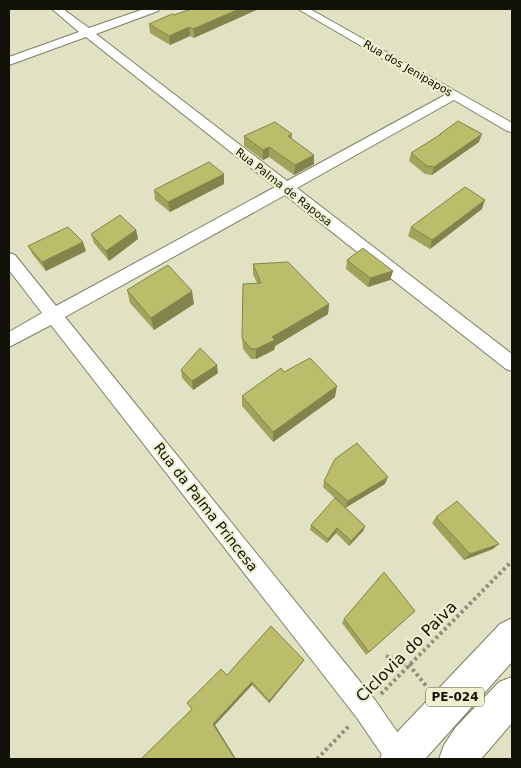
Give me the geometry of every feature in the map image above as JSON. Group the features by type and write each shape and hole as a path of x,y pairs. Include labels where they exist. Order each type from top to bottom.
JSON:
{"main road":[{"name":"PE-024","path":"400,759 512,636"},
{"name":"PE-024","path":"458,759 470,741 512,695"}],"street":[{"name":"Rua Palma de Raposa","path":"57,9 512,364"},
{"path":"9,61 154,9"},
{"name":"Rua dos Jenipapos","path":"302,9 512,128"},
{"path":"9,340 455,95"},
{"name":"Rua da Palma Princesa","path":"9,259 366,709 400,759"}],"path":[{"name":"Ciclovia do Paiva","path":"318,759 512,561"}],"building":[{"path":"191,9 239,9 193,29 189,27 169,36 149,24 172,14"},
{"path":"458,121 482,134 434,167 427,166 411,153 441,134"},
{"path":"275,122 292,134 288,136 314,155 295,165 269,147 263,150 244,136"},
{"path":"209,162 224,174 168,202 154,190"},
{"path":"465,187 485,200 432,240 411,227"},
{"path":"120,215 136,230 106,251 91,234"},
{"path":"68,227 83,242 42,262 28,246"},
{"path":"363,248 393,271 370,278 347,260"},
{"path":"288,262 329,304 272,337 275,340 256,349 251,349 242,338 243,284 261,283 253,264"},
{"path":"168,265 192,291 151,318 127,290"},
{"path":"200,348 217,365 192,381 181,370"},
{"path":"310,358 337,386 273,432 242,396 281,368 284,372"},
{"path":"357,443 388,477 348,501 324,481 335,459"},
{"path":"335,498 365,526 351,541 337,528 328,539 311,525"},
{"path":"457,501 499,544 470,554 436,517"},
{"path":"384,572 415,611 369,652 344,619"},
{"path":"271,626 304,660 269,701 252,682 213,724 235,759 141,759 192,709 187,703 221,669 227,675"}]}
